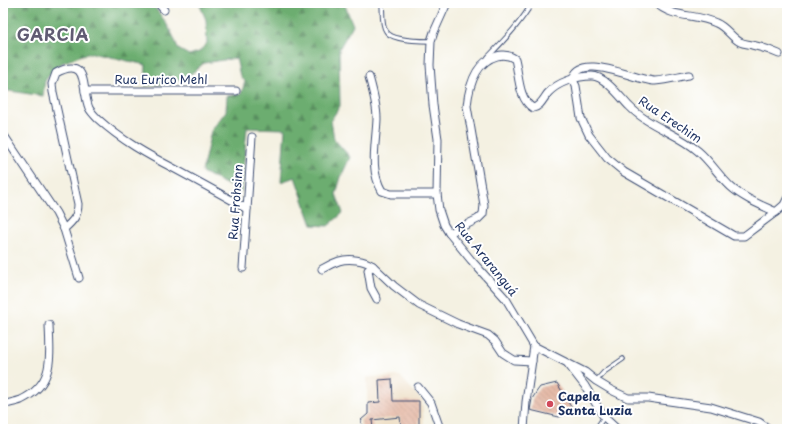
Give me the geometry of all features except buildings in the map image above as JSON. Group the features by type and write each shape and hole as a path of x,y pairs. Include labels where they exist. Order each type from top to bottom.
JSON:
{"street":[{"path":"158,3 164,10"},
{"name":"Rua Araranguá","path":"447,3 437,23 432,41 430,79 438,139 437,194 439,210 444,225 449,233 506,299 534,346"},
{"path":"656,3 672,13 704,18 716,22 741,42 779,54"},
{"path":"449,233 478,219 483,214 484,205 467,106 468,94 477,69 483,62 492,57 501,55 510,56 515,59 521,87 529,105 533,108 538,106 547,94 557,85 573,80"},
{"path":"689,75 655,81 638,78 596,66 578,70 574,74 573,80 576,86 581,118 589,135 607,158 624,172 734,236 744,236 776,212 784,205 787,199"},
{"path":"64,229 75,219 78,213 78,204 52,84 56,73 64,68 74,68 81,73 84,79 89,109 104,124 152,156 247,209"},
{"name":"Rua Erechim","path":"573,80 593,76 602,80 630,107 652,124 676,136 698,151 731,187 750,199 776,212"},
{"path":"369,77 374,92 377,119 374,154 375,175 382,191 391,194 437,194"},
{"name":"Rua Eurico Mehl","path":"85,91 236,91"},
{"path":"3,134 56,213 64,229 79,278"},
{"name":"Rua Frohsinn","path":"242,268 252,137"},
{"path":"322,269 339,261 349,259 369,263 394,286 419,305 458,324 488,335 495,341 503,353 514,360 532,361"},
{"path":"373,266 368,270 369,281 377,299"},
{"path":"3,404 21,400 34,391 44,381 49,368 49,324"},
{"path":"524,429 526,402 534,346 585,372 610,390 628,398 648,398 711,407 759,422 769,429"},
{"path":"566,362 585,386 604,417 617,429"},
{"path":"418,387 431,404 440,429"}],"lane":[{"path":"382,3 384,26 386,32 390,36 405,39 432,41"},
{"path":"483,62 513,31 532,3"},
{"path":"596,381 604,372 623,359"},
{"path":"596,429 604,417"}],"shaded area":[{"path":"400,376 422,400 424,429 360,429 359,419 367,413 367,377"}],"green space":[{"path":"3,3 151,3 167,25 178,49 189,55 199,52 207,43 206,20 199,3 344,3 353,25 339,49 340,106 331,120 334,139 350,157 341,177 336,194 343,213 328,226 312,225 295,177 281,182 285,129 247,128 241,192 202,172 211,131 226,111 227,96 241,94 245,82 240,76 236,58 204,63 191,74 170,83 145,86 146,65 92,53 82,55 62,63 53,70 45,81 43,96 3,90"}],"place":[{"name":"Capela Santa Luzia","path":"550,404"}],"district":[{"name":"GARCIA","path":"53,35"}]}
